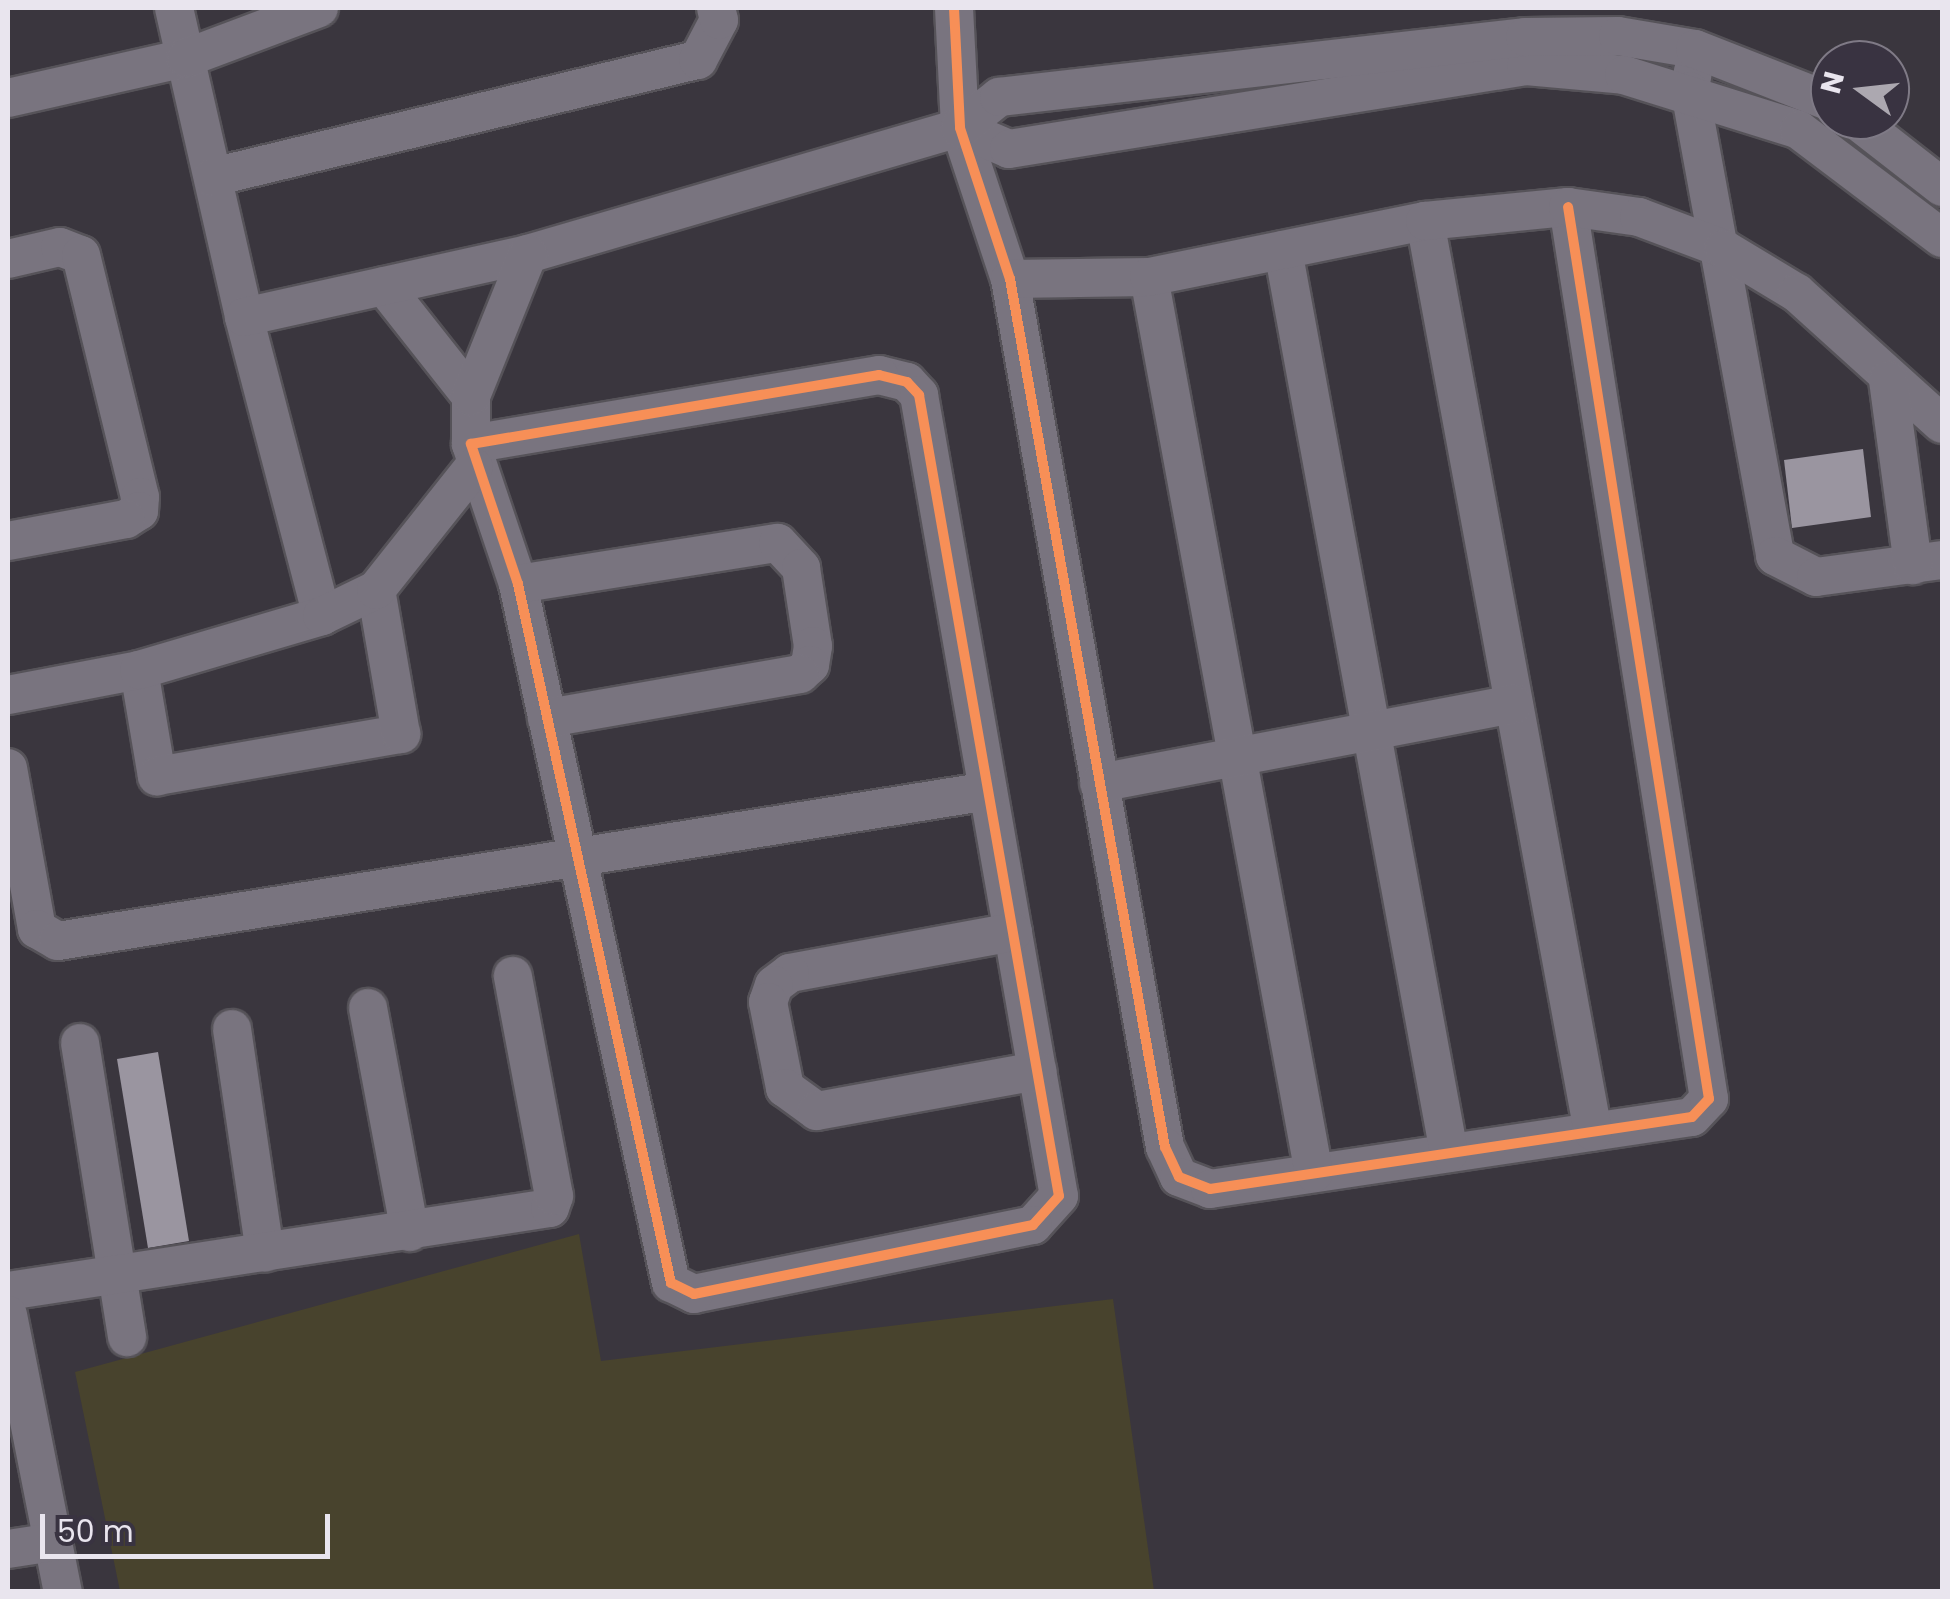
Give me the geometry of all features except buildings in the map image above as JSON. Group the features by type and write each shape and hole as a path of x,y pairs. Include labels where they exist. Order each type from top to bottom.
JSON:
{"street":[{"path":"174,8 244,317 322,616"},
{"path":"8,98 186,58 319,8"},
{"path":"213,177 698,60 719,20 716,8"},
{"path":"954,8 960,128 1010,279 1165,1147 1179,1177 1210,1188 1692,1117 1709,1099 1568,208"},
{"path":"244,317 528,254 960,128 999,97 1525,37 1618,36 1696,49 1810,94"},
{"path":"960,128 1008,149 1270,110 1525,37 1624,75 1690,91 1799,130 1942,238"},
{"path":"1696,49 1690,91 1724,249 1775,556 1816,577 1928,562 1888,380"},
{"path":"1263,68 1270,110"},
{"path":"1882,140 1942,187"},
{"path":"1010,279 1149,277 1425,220 1568,208 1639,218 1724,249 1797,293 1888,380 1942,424"},
{"path":"1425,220 1592,1132"},
{"path":"8,260 60,247 81,255 140,497 139,511 126,519 9,536"},
{"path":"1282,250 1449,1153"},
{"path":"8,695 140,670 322,616 376,590 473,455 879,375 907,382 919,395 1059,1196 1033,1225 694,1294 680,1291 670,1283 518,584 473,455 472,396 528,254"},
{"path":"1149,277 1314,1174"},
{"path":"384,286 472,396"},
{"path":"518,584 778,543 801,568 813,646 810,665 800,674 547,718"},
{"path":"140,670 157,776 402,734 376,590"},
{"path":"1099,783 1514,704"},
{"path":"8,768 37,929 58,941 988,791"},
{"path":"1013,932 790,973 774,984 768,1002 786,1088 817,1111 1037,1071"},
{"path":"8,1291 550,1208 554,1196 513,976"},
{"path":"368,1008 410,1232"},
{"path":"232,1029 265,1253"},
{"path":"80,1042 127,1337"},
{"path":"8,1315 15,1393 63,1592"},
{"path":"8,1549 53,1542"}],"shaded area":[{"path":"579,1234 601,1361 1113,1299 1154,1591 120,1591 75,1372"}],"cycle path":[{"path":"954,8 960,128 1010,279 1165,1147 1179,1177 1210,1189 1692,1117 1709,1099 1568,207"},
{"path":"879,375 907,382 919,395 1059,1196 1033,1225 694,1294 671,1283 518,584 471,444 879,375"}]}
